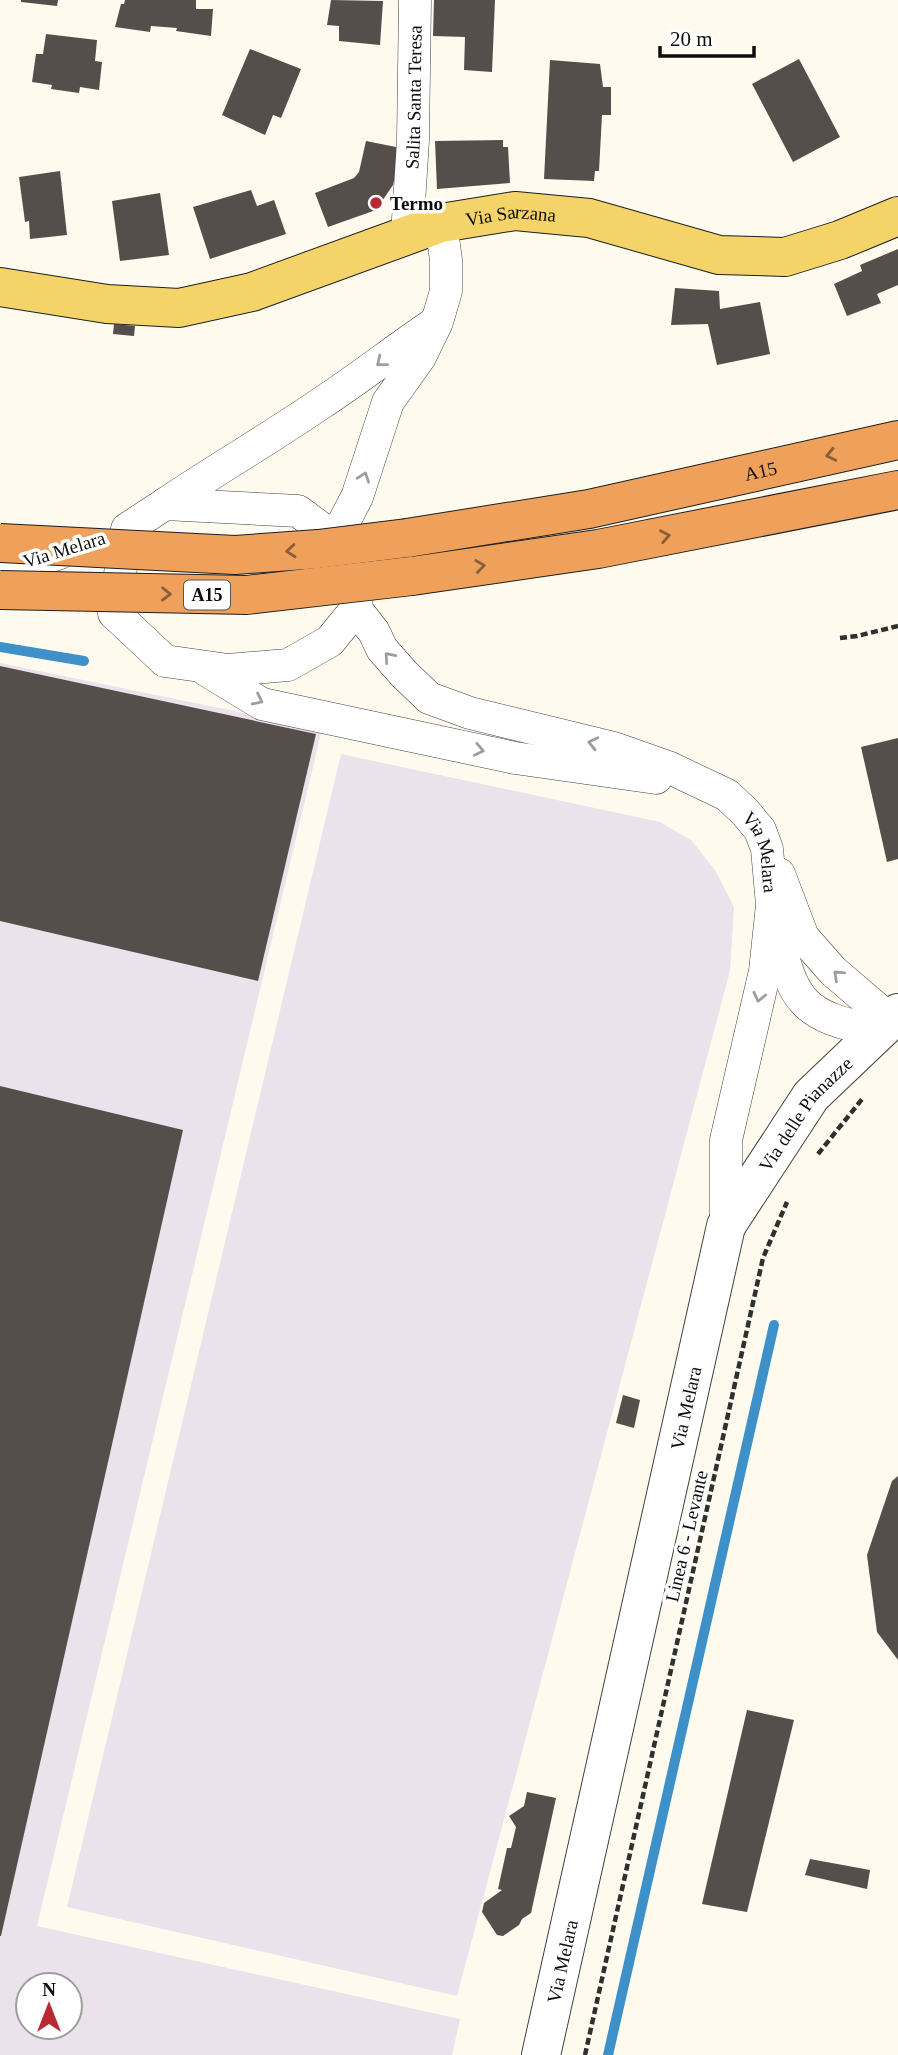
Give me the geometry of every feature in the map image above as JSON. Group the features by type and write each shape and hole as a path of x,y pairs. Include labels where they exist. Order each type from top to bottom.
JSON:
{"highway":[{"name":"A15","path":"0,543 235,555 318,549 407,538 589,509 898,440"},
{"name":"A15","path":"0,590 247,595 412,576 598,549 898,490"}],"main road":[{"name":"Via Sarzana","path":"0,287 107,304 179,307 251,292 424,229 515,211 589,218 719,255 785,257 840,240 898,216"}],"street":[{"name":"Salita Santa Teresa","path":"335,539 357,497 388,402 419,357 436,322 446,291 446,260 424,229 413,140 415,0"},
{"path":"165,503 298,511 360,558 356,609 330,641 288,665 228,670 165,661 114,613 127,529 165,503 311,411 436,322"},
{"name":"Via Melara","path":"0,568 48,558 127,529"},
{"name":"Via Melara","path":"0,568 45,578 114,613"},
{"name":"Via Melara","path":"356,609 374,632 382,649 429,698 470,713 614,748 668,766 727,795 760,830 767,849 772,905 765,971 726,1140 726,1226 541,2055"},
{"name":"Via Melara","path":"199,666 262,704 515,758 703,784"},
{"path":"767,849 803,937 833,971 889,1021"},
{"path":"772,905 784,964 799,997 812,1009 842,1024 889,1021"},
{"name":"Via delle Pianazze","path":"726,1226 811,1096 889,1021"}],"path":[{"path":"841,638 898,626"},
{"path":"812,1163 867,1093"},
{"name":"Linea 6 - Levante","path":"585,2055 763,1258 785,1204 792,1194"}],"shaded area":[{"path":"0,663 322,729 37,1926 460,2019 452,2055 0,2055"},
{"path":"341,754 660,822 691,840 715,870 734,907 730,971 457,1996 67,1907"}],"building":[{"path":"21,0 58,0 57,6"},
{"path":"125,0 196,0 196,9 213,9 211,36 176,31 177,28 151,26 150,32 115,27 121,4 124,4"},
{"path":"331,0 383,1 380,45 339,41 339,26 327,25"},
{"path":"434,0 495,0 492,72 464,70 465,37 433,36"},
{"path":"46,34 97,40 95,61 102,62 99,90 80,87 79,93 51,89 52,85 32,82 36,54 43,54"},
{"path":"250,49 301,69 281,118 273,115 265,135 222,115"},
{"path":"799,59 840,137 793,162 752,84"},
{"path":"550,60 600,64 603,87 611,87 611,115 602,115 599,171 595,171 594,181 544,179"},
{"path":"503,140 503,147 508,147 510,183 437,189 435,141"},
{"path":"366,141 401,148 393,185 376,210 328,227 315,193 354,178 359,172"},
{"path":"60,171 67,235 30,239 29,221 25,222 19,177"},
{"path":"251,190 257,206 274,200 286,234 210,259 193,207"},
{"path":"160,193 169,255 120,261 112,201"},
{"path":"898,249 898,285 877,294 881,303 847,316 834,284 862,271 860,265"},
{"path":"675,288 719,291 720,309 760,302 770,354 717,365 708,324 671,325"},
{"path":"114,324 135,326 134,336 113,334"},
{"path":"0,666 316,734 258,981 0,921"},
{"path":"898,738 898,859 887,862 861,747"},
{"path":"0,1086 183,1130 1,1936 0,1936"},
{"path":"623,1395 640,1400 634,1428 616,1423"},
{"path":"898,1476 898,1660 877,1632 867,1555 892,1481"},
{"path":"747,1710 794,1720 747,1912 702,1904"},
{"path":"527,1792 556,1798 531,1913 503,1936 497,1935 482,1912 484,1903 502,1890 498,1889 507,1848 511,1848 516,1827 509,1816 524,1806"},
{"path":"810,1859 870,1870 867,1889 805,1875"}],"waterway":[{"path":"0,647 84,661"},
{"path":"608,2055 774,1325"}],"place":[{"name":"Termo","path":"376,203"}]}
